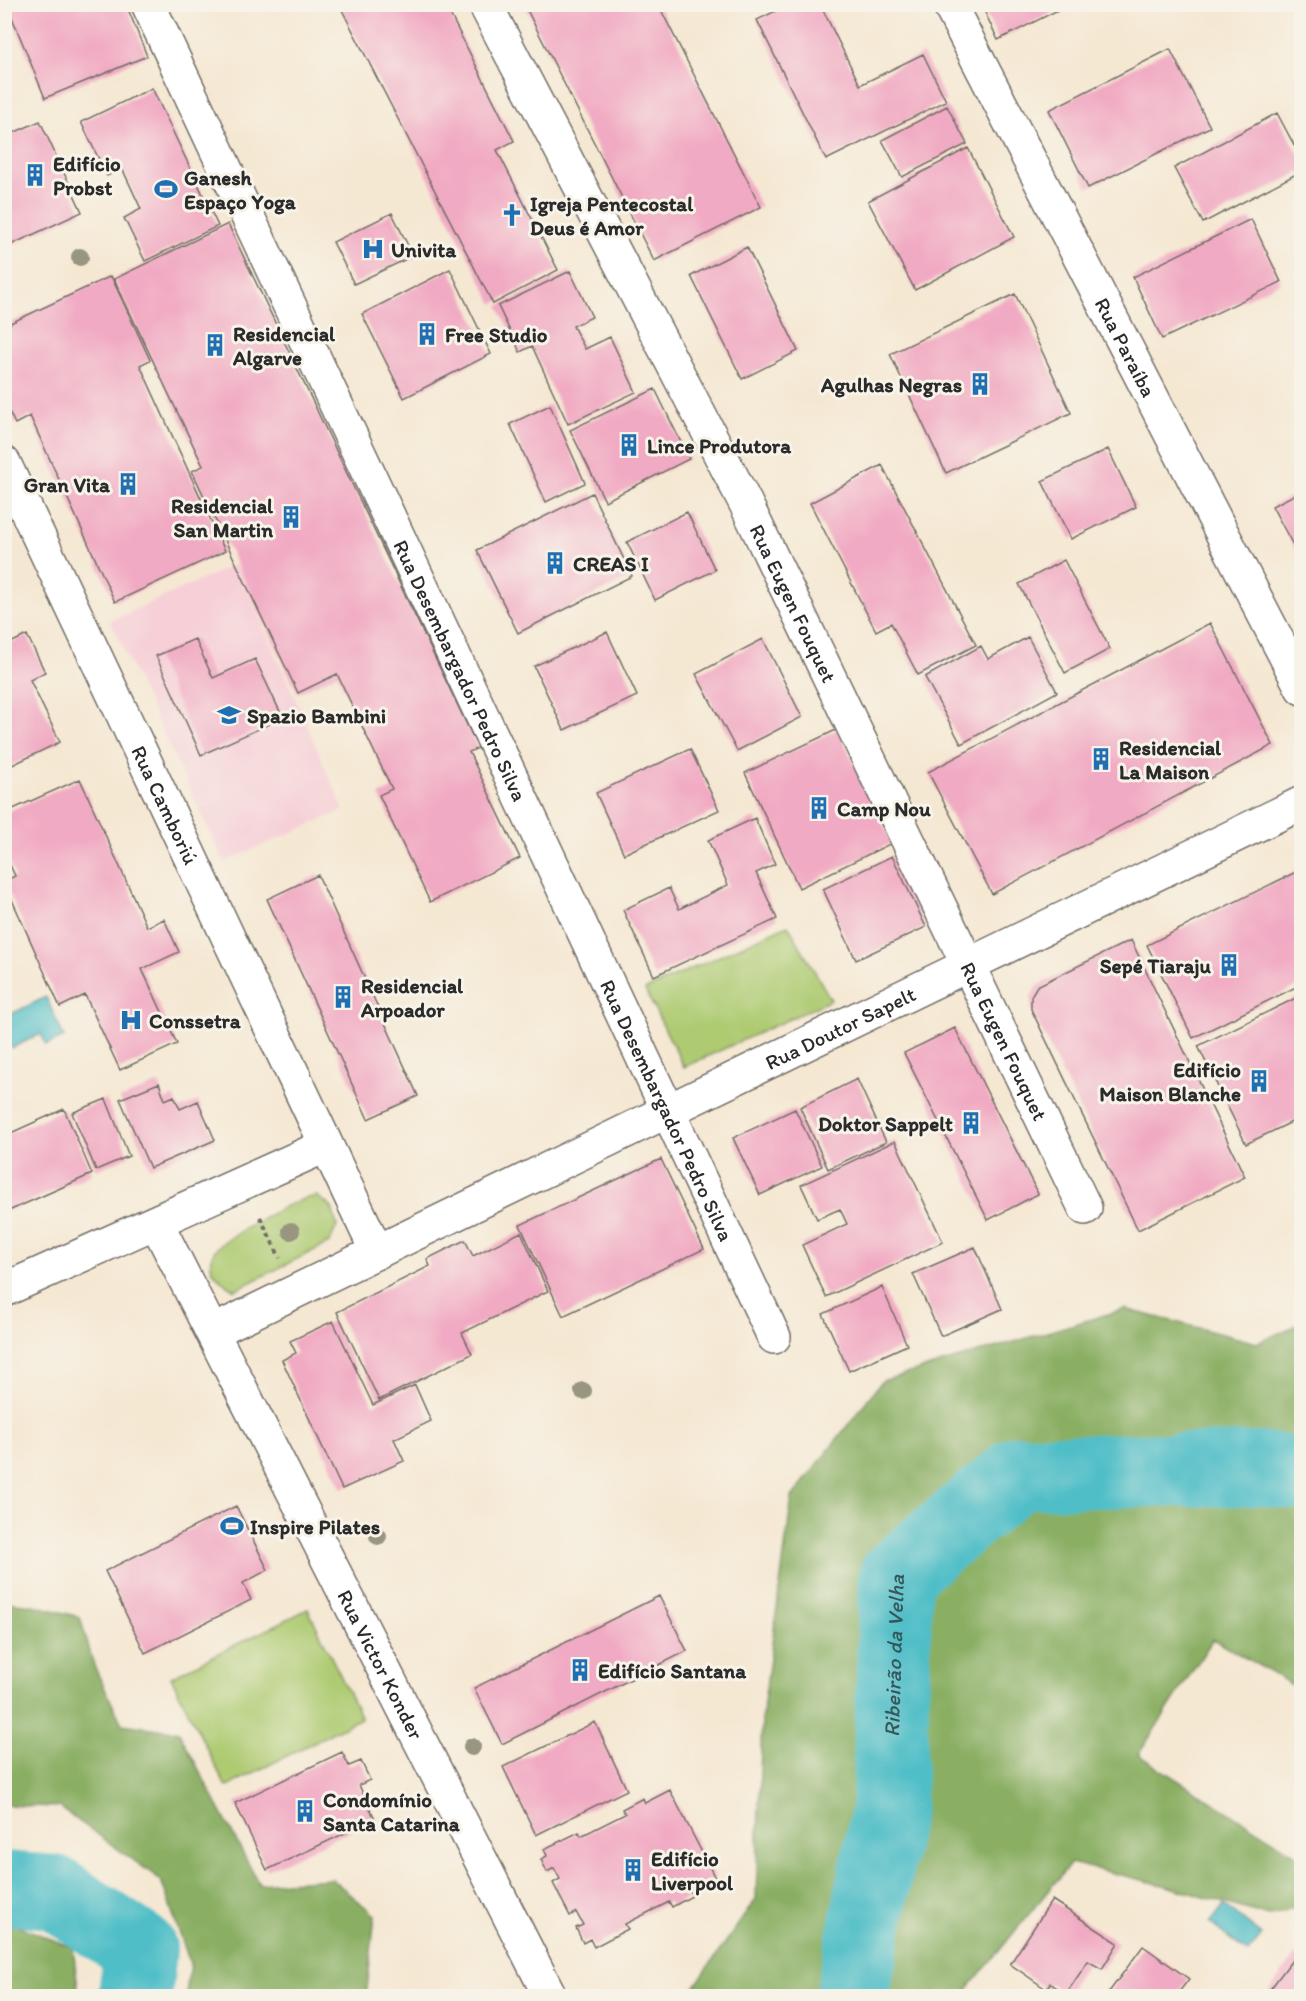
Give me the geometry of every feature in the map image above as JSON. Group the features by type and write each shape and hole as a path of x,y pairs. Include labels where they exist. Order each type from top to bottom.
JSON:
{"street":[{"name":"Rua Desembargador Pedro Silva","path":"148,4 774,1337"},
{"name":"Rua Eugen Fouquet","path":"485,4 746,504 1085,1208"},
{"name":"Rua Paraíba","path":"949,4 1302,688"},
{"name":"Rua Camboriú","path":"4,463 377,1252"},
{"name":"Rua Doutor Sapelt","path":"212,1332 666,1110 970,967 1302,803"},
{"path":"4,1290 157,1224 325,1146"},
{"name":"Rua Victor Konder","path":"157,1224 550,1996"}],"path":[{"path":"243,1183 297,1291"}],"shaded area":[{"name":"Spazio Bambini","path":"236,564 344,810 224,862 110,621"}],"green space":[{"path":"788,925 831,1000 684,1067 645,990"},
{"path":"317,1196 332,1208 337,1226 329,1243 235,1290 212,1270 211,1261 220,1245 284,1207"},
{"path":"1125,1309 1257,1343 1301,1323 1301,1690 1213,1639 1138,1755 1301,1858 1301,1905 1269,1916 1163,1885 1071,1863 969,1987 966,1996 688,1996 756,1899 762,1717 792,1497 882,1381"},
{"path":"5,1602 34,1605 80,1617 94,1666 122,1724 179,1732 259,1884 332,1879 375,1915 367,1989 361,1996 186,1996 190,1963 161,1880 59,1807 5,1805"},
{"path":"308,1609 361,1718 226,1787 171,1677"},
{"path":"4,1920 73,1948 79,1996 5,1996"}],"water":[{"path":"46,997 64,1037 46,1045 41,1034 12,1048 5,1031 5,1017"},
{"path":"1224,1905 1262,1935 1248,1953 1210,1923"}],"building":[{"path":"21,4 126,4 147,56 45,98 9,10"},
{"path":"339,4 445,4 514,141 497,150 558,270 493,304"},
{"path":"524,4 658,4 761,207 654,261"},
{"path":"790,4 820,4 860,85 923,54 946,101 826,160 757,20"},
{"path":"981,4 1070,4 998,40"},
{"path":"1170,49 1210,127 1088,188 1049,110"},
{"path":"152,88 218,226 145,261 124,218 141,209 122,168 107,176 81,122"},
{"path":"947,106 967,144 902,177 882,140"},
{"path":"1277,113 1302,160 1302,171 1203,223 1174,168"},
{"name":"Edifício Probst","path":"40,121 82,212 4,248 4,137"},
{"path":"968,148 1014,237 915,290 868,201"},
{"name":"Univita","path":"392,213 413,256 354,284 333,242"},
{"path":"1251,219 1281,282 1162,339 1133,277"},
{"path":"228,224 478,748 469,752 520,858 430,902 379,795 392,789 337,674 298,693 192,471 203,466 114,279"},
{"path":"747,247 798,351 742,379 691,276"},
{"name":"Free Studio","path":"450,269 491,354 404,398 362,314"},
{"path":"570,271 592,317 573,326 585,349 610,337 636,392 568,424 532,346 520,352 498,306"},
{"name":"Gran Vita","path":"111,276 150,360 140,365 225,551 115,602 30,416 15,424 4,401 4,326"},
{"name":"Agulhas Negras","path":"1015,294 1071,413 946,473 890,354"},
{"name":"Lince Produtora","path":"655,389 689,459 605,501 570,430"},
{"path":"550,405 585,483 546,502 510,424"},
{"path":"1108,449 1136,507 1071,539 1042,481"},
{"path":"882,465 976,645 918,675 891,623 876,631 810,503"},
{"path":"1302,491 1302,562 1272,506"},
{"name":"CREAS I","path":"592,493 632,576 518,633 477,550"},
{"path":"687,512 715,570 655,600 627,542"},
{"path":"1064,560 1110,649 1065,673 1019,584"},
{"name":"Residencial La Maison","path":"1210,623 1273,745 992,894 928,772"},
{"path":"607,632 637,696 564,730 534,666"},
{"path":"27,635 45,672 30,680 60,742 4,769 4,646"},
{"path":"1028,637 1057,692 961,744 925,677 981,646 988,659"},
{"path":"195,639 213,678 255,659 283,718 201,755 156,656"},
{"path":"763,639 802,717 737,751 696,674"},
{"name":"Camp Nou","path":"838,729 892,843 799,888 745,773"},
{"path":"690,749 719,810 624,854 596,793"},
{"path":"80,779 147,927 164,919 179,952 142,969 177,1044 120,1070 85,995 60,1007 5,884 5,881 15,876 4,852 4,813"},
{"path":"755,818 775,864 756,873 777,919 654,976 623,910 669,888 679,909 728,885 708,840"},
{"path":"892,856 926,927 856,960 823,889"},
{"name":"Sepé Tiaraju","path":"1302,869 1302,984 1193,1038 1147,945"},
{"name":"Residencial Arpoador","path":"318,875 418,1096 368,1119 267,899"},
{"path":"1131,940 1245,1177 1138,1230 1031,1009 1031,996 1037,986"},
{"name":"Edifício Maison Blanche","path":"1302,995 1302,1117 1246,1144 1198,1046"},
{"name":"Doktor Sappelt","path":"955,1028 1038,1194 988,1220 904,1053"},
{"path":"857,1079 886,1142 828,1169 800,1107"},
{"path":"159,1083 165,1100 174,1096 180,1109 198,1101 215,1140 150,1168 120,1099"},
{"path":"106,1099 129,1156 96,1170 72,1113"},
{"path":"64,1109 92,1174 4,1213 4,1136"},
{"path":"795,1109 822,1166 760,1195 733,1138"},
{"path":"895,1141 943,1242 826,1297 802,1245 847,1224 840,1209 817,1219 801,1185"},
{"path":"661,1159 704,1249 563,1316 520,1225"},
{"path":"521,1232 548,1291 462,1333 472,1354 379,1400 337,1312 430,1266 427,1259 465,1240 473,1256"},
{"path":"975,1247 1002,1309 941,1336 913,1274"},
{"path":"882,1287 907,1345 849,1371 823,1314"},
{"path":"333,1321 373,1405 415,1385 431,1421 394,1439 404,1461 342,1489 282,1360 296,1353 290,1341"},
{"path":"236,1506 268,1570 243,1583 251,1600 145,1653 105,1571"},
{"name":"Edifício Santana","path":"659,1596 687,1651 502,1744 474,1688"},
{"path":"595,1722 627,1790 536,1835 503,1767"},
{"name":"Condomínio Santa Catarina","path":"342,1752 349,1766 361,1761 370,1780 359,1785 375,1819 267,1870 235,1803"},
{"name":"Edifício Liverpool","path":"670,1790 715,1878 690,1891 692,1896 672,1907 669,1902 625,1924 628,1929 594,1947 590,1939 583,1943 576,1928 583,1925 576,1912 570,1916 553,1883 560,1879 554,1868 547,1872 541,1859 547,1856 544,1849 579,1832 581,1836 625,1814 622,1809 643,1798 645,1803"},
{"path":"1052,1900 1118,1943 1102,1969 1088,1961 1066,1994 1050,1983 1046,1989 1010,1964"},
{"path":"1143,1946 1189,1979 1176,1996 1106,1996"},
{"path":"1302,1947 1302,1996 1265,1996"}],"waterway":[{"name":"Ribeirão da Velha","path":"852,1996 889,1804 896,1575 1019,1472 1263,1469 1302,1474"},
{"name":"Ribeirão da Velha","path":"4,1888 54,1892 140,1949 135,1996"}],"place":[{"name":"Edifício Probst","path":"35,175"},
{"name":"Ganesh Espaço Yoga","path":"166,189"},
{"name":"Igreja Pentecostal Deus é Amor","path":"512,215"},
{"name":"Univita","path":"373,249"},
{"name":"Free Studio","path":"427,334"},
{"name":"Residencial Algarve","path":"215,345"},
{"name":"Agulhas Negras","path":"980,384"},
{"name":"Lince Produtora","path":"629,445"},
{"name":"Gran Vita","path":"128,484"},
{"name":"Residencial San Martin","path":"291,517"},
{"name":"CREAS I","path":"555,563"},
{"name":"Spazio Bambini","path":"229,715"},
{"name":"Residencial La Maison","path":"1101,759"},
{"name":"Camp Nou","path":"819,808"},
{"name":"Sepé Tiaraju","path":"1229,965"},
{"name":"Residencial Arpoador","path":"343,997"},
{"name":"Conssetra","path":"131,1020"},
{"name":"Edifício Maison Blanche","path":"1259,1081"},
{"name":"Doktor Sappelt","path":"971,1123"},
{"name":"Inspire Pilates","path":"232,1526"},
{"name":"Edifício Santana","path":"580,1670"},
{"name":"Condomínio Santa Catarina","path":"305,1811"},
{"name":"Edifício Liverpool","path":"633,1870"}]}
